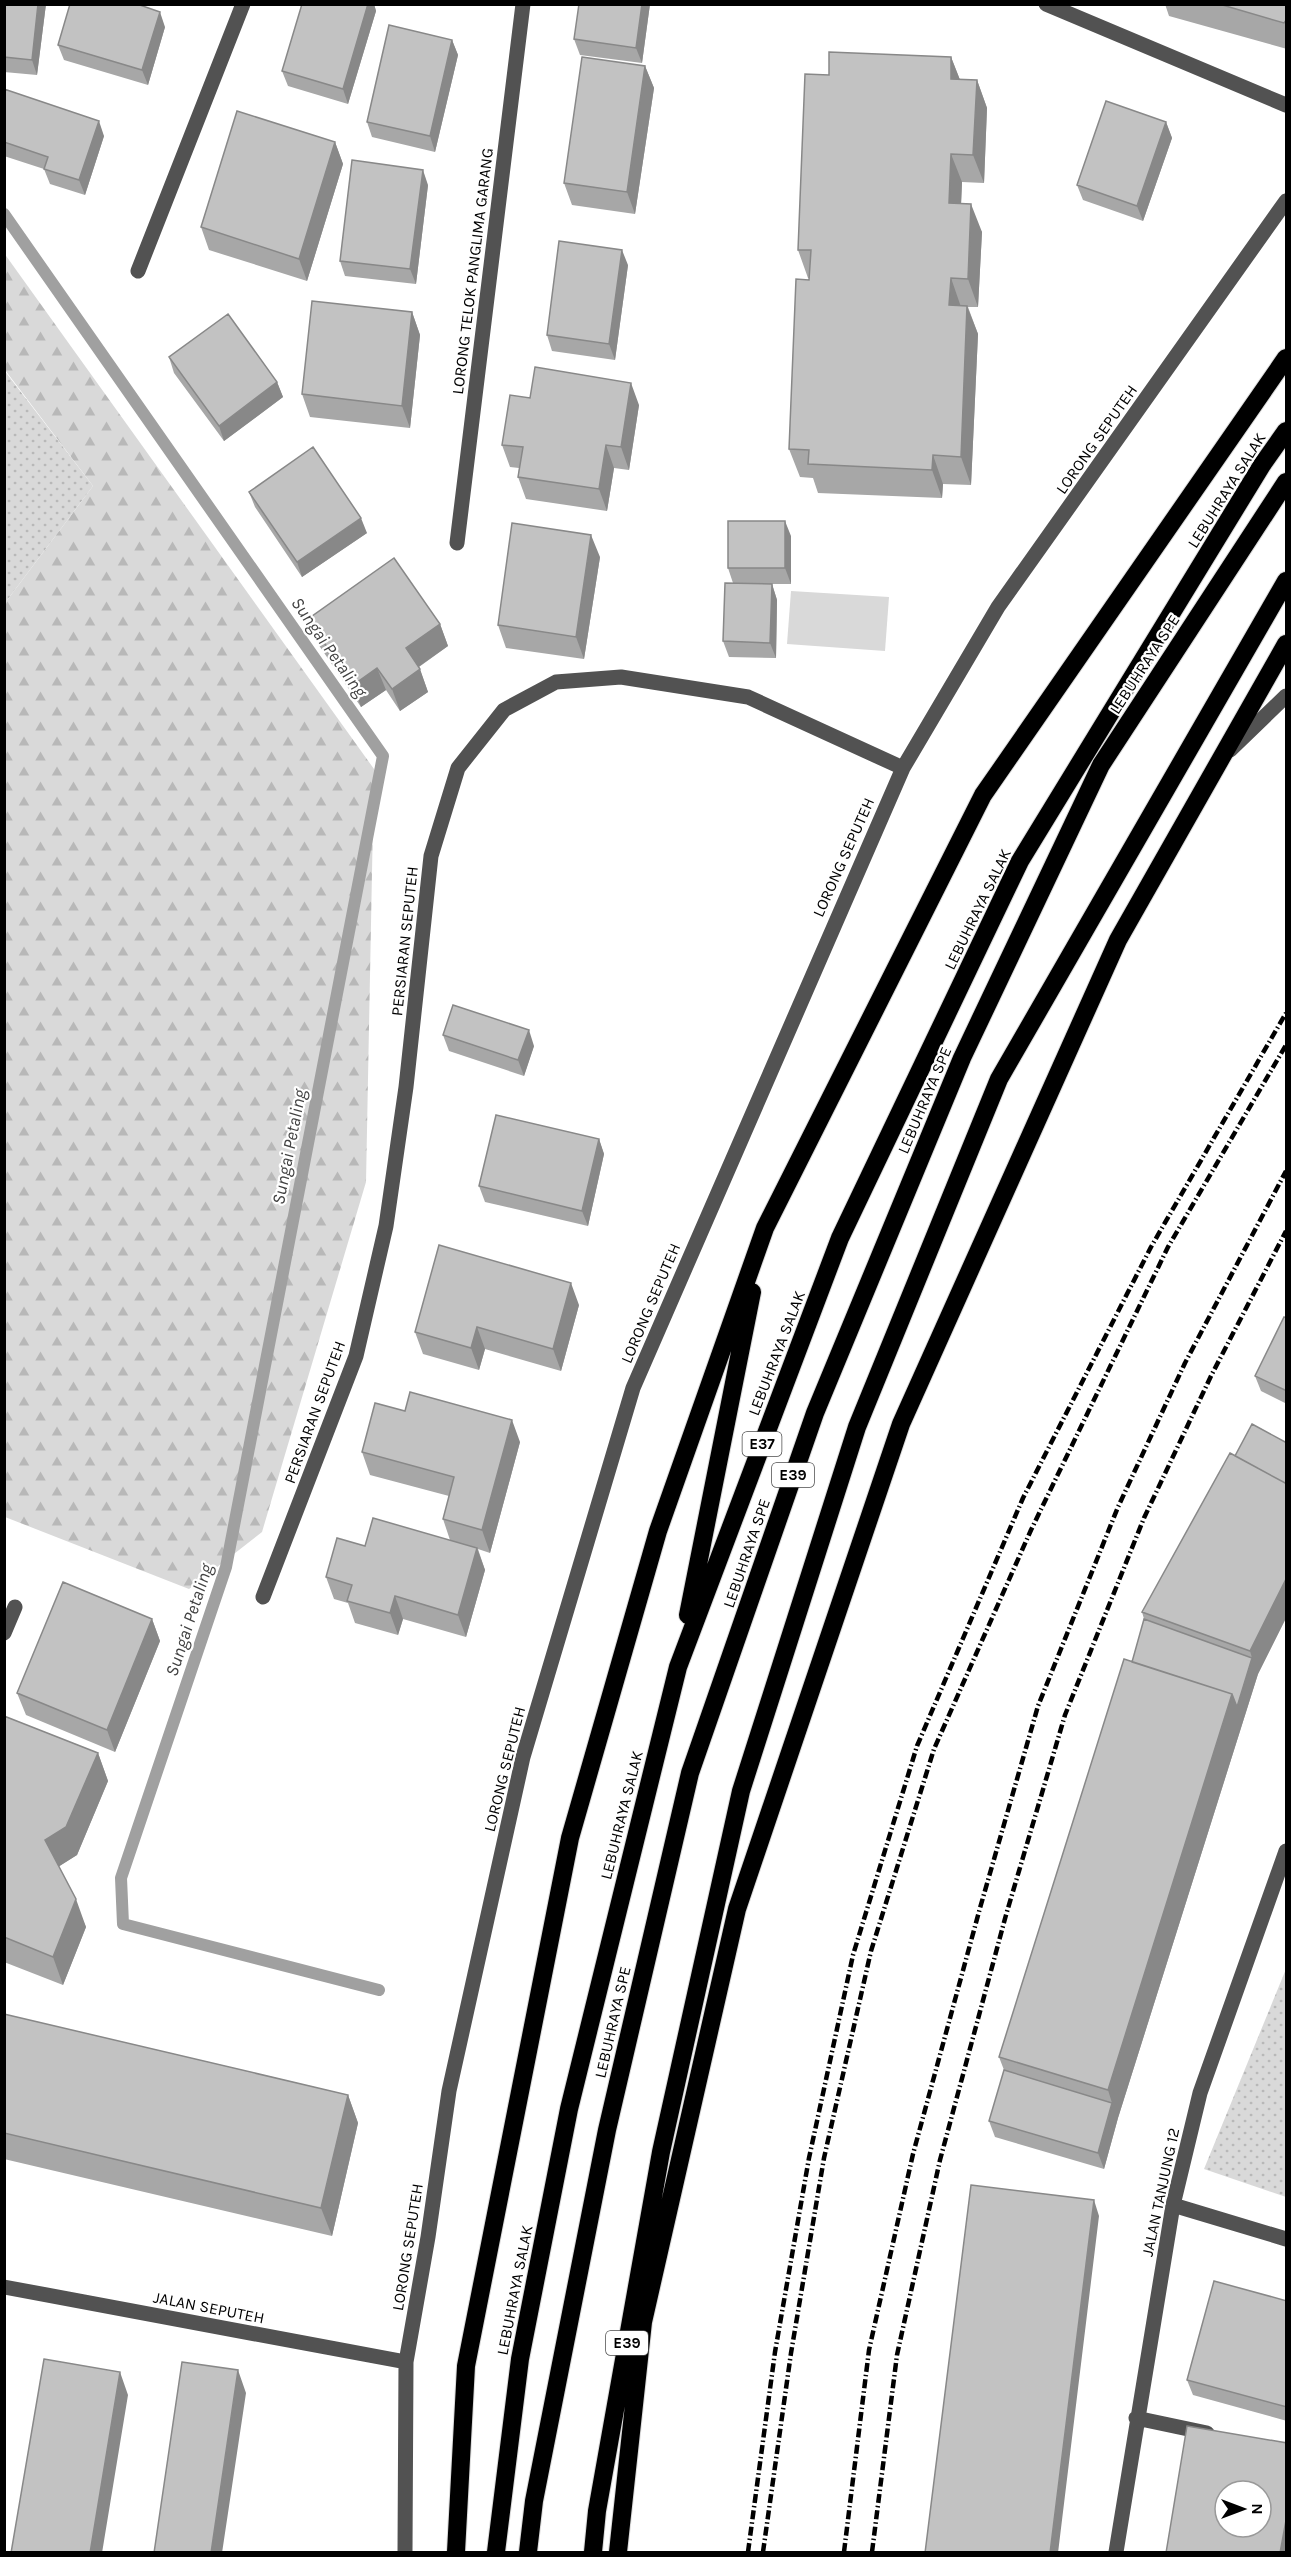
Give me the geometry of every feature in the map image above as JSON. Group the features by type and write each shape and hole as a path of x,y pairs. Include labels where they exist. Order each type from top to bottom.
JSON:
{"highway":[{"path":"456,2553 466,2366 565,1861 658,1531 765,1228 983,795 1287,358"},
{"name":"LEBUHRAYA SALAK","path":"496,2553 520,2359 569,2109 678,1667 840,1238 1020,861 1262,465 1287,431"},
{"name":"LEBUHRAYA SPE","path":"528,2553 534,2501 607,2130 690,1773 815,1413 962,1058 1101,765 1287,482"},
{"name":"E39","path":"592,2553 599,2499 661,2152 741,1791 857,1427 999,1079 1287,581"},
{"path":"618,2553 643,2322 737,1909 901,1424 1118,940 1287,644"},
{"path":"678,1667 765,1228"}],"street":[{"path":"138,271 243,4"},
{"name":"LORONG TELOK PANGLIMA GARANG","path":"457,543 523,4"},
{"path":"1046,4 1287,105"},
{"name":"LORONG SEPUTEH","path":"405,2553 406,2362 429,2237 449,2091 523,1756 633,1388 903,768 998,607 1287,201"},
{"name":"PERSIARAN SEPUTEH","path":"263,1597 359,1346 386,1226 406,1087 431,856 458,768 504,710 556,682 621,677 748,697 903,768"},
{"path":"1223,756 1287,696"},
{"path":"4,1633 15,1607"},
{"name":"JALAN TANJUNG 12","path":"1116,2553 1136,2418 1173,2205 1200,2093 1287,1851"},
{"path":"1173,2205 1287,2239"},
{"name":"JALAN SEPUTEH","path":"4,2287 406,2362"},
{"path":"1136,2418 1217,2434"}],"green space":[{"path":"4,253 374,769 366,1182 262,1532 189,1589 5,1517 5,603 93,486 5,370"},
{"path":"4,370 93,486 5,603 4,603"},
{"path":"791,591 889,597 885,651 787,644"},
{"path":"1286,1969 1286,2197 1204,2169"}],"building":[{"path":"4,4 38,4 32,60 4,57"},
{"path":"70,4 137,4 160,12 142,70 58,45"},
{"path":"302,4 368,4 343,89 282,71"},
{"path":"579,4 642,4 636,48 574,39"},
{"path":"1219,4 1287,4 1287,19 1284,23"},
{"path":"389,25 452,40 430,136 367,122"},
{"path":"829,52 951,57 951,79 977,80 973,155 951,154 949,203 971,204 968,279 951,278 949,305 967,306 961,457 933,455 932,470 808,464 809,450 789,449 796,279 809,280 811,250 798,250 805,74 829,75"},
{"path":"582,57 645,66 627,192 564,183"},
{"path":"4,89 99,121 79,180 44,169 48,157 4,142"},
{"path":"1106,101 1166,122 1137,206 1077,185"},
{"path":"237,111 335,142 299,259 201,227"},
{"path":"352,160 423,170 410,269 340,261"},
{"path":"559,241 622,250 609,344 547,335"},
{"path":"312,301 412,312 402,406 302,394"},
{"path":"228,314 277,382 219,426 169,357"},
{"path":"535,367 631,383 621,447 606,445 599,489 518,477 523,447 502,445 510,395 530,398"},
{"path":"313,447 361,518 297,562 249,492"},
{"path":"728,521 785,521 785,568 728,568"},
{"path":"512,523 591,535 576,637 498,625"},
{"path":"394,558 440,624 406,648 420,669 392,689 377,668 353,685 308,619"},
{"path":"725,583 772,584 770,643 723,641"},
{"path":"453,1005 529,1030 518,1060 443,1035"},
{"path":"496,1115 599,1139 582,1211 479,1186"},
{"path":"439,1245 571,1283 553,1349 477,1327 471,1348 415,1332"},
{"path":"1284,1317 1287,1318 1287,1391 1255,1376"},
{"path":"410,1392 512,1420 482,1530 443,1519 454,1477 362,1452 375,1403 405,1411"},
{"path":"1252,1424 1287,1443 1287,1484 1235,1456"},
{"path":"1230,1453 1287,1484 1287,1577 1250,1651 1142,1612"},
{"path":"373,1518 477,1548 458,1615 395,1596 390,1613 347,1601 352,1585 326,1577 337,1538 365,1546"},
{"path":"63,1582 152,1619 107,1730 17,1693"},
{"path":"1144,1619 1252,1658 1237,1707 1232,1694 1132,1662"},
{"path":"1124,1659 1232,1694 1108,2090 999,2057"},
{"path":"4,1716 98,1753 66,1827 45,1840 76,1899 53,1957 4,1937"},
{"path":"4,2014 348,2095 321,2208 4,2133"},
{"path":"1004,2070 1112,2103 1098,2153 989,2121"},
{"path":"971,2185 1094,2200 1050,2553 925,2553"},
{"path":"1214,2281 1287,2301 1287,2407 1187,2380"},
{"path":"44,2359 120,2372 90,2553 11,2553"},
{"path":"182,2362 238,2370 211,2553 154,2553"},
{"path":"1187,2426 1287,2443 1287,2515 1280,2553 1166,2553"}],"waterway":[{"name":"Sungai Petaling","path":"4,214 383,756 226,1567 121,1878 123,1924 379,1990"}],"railway":[{"path":"748,2552 775,2352 809,2158 853,1955 917,1746 1023,1498 1151,1247 1286,1013"},
{"path":"763,2552 791,2353 824,2158 871,1951 934,1749 1031,1530 1168,1247 1286,1045"},
{"path":"844,2552 869,2350 913,2154 1038,1706 1118,1507 1185,1363 1286,1171"},
{"path":"872,2552 897,2355 940,2160 1006,1915 1065,1715 1144,1518 1211,1376 1286,1231"}]}
